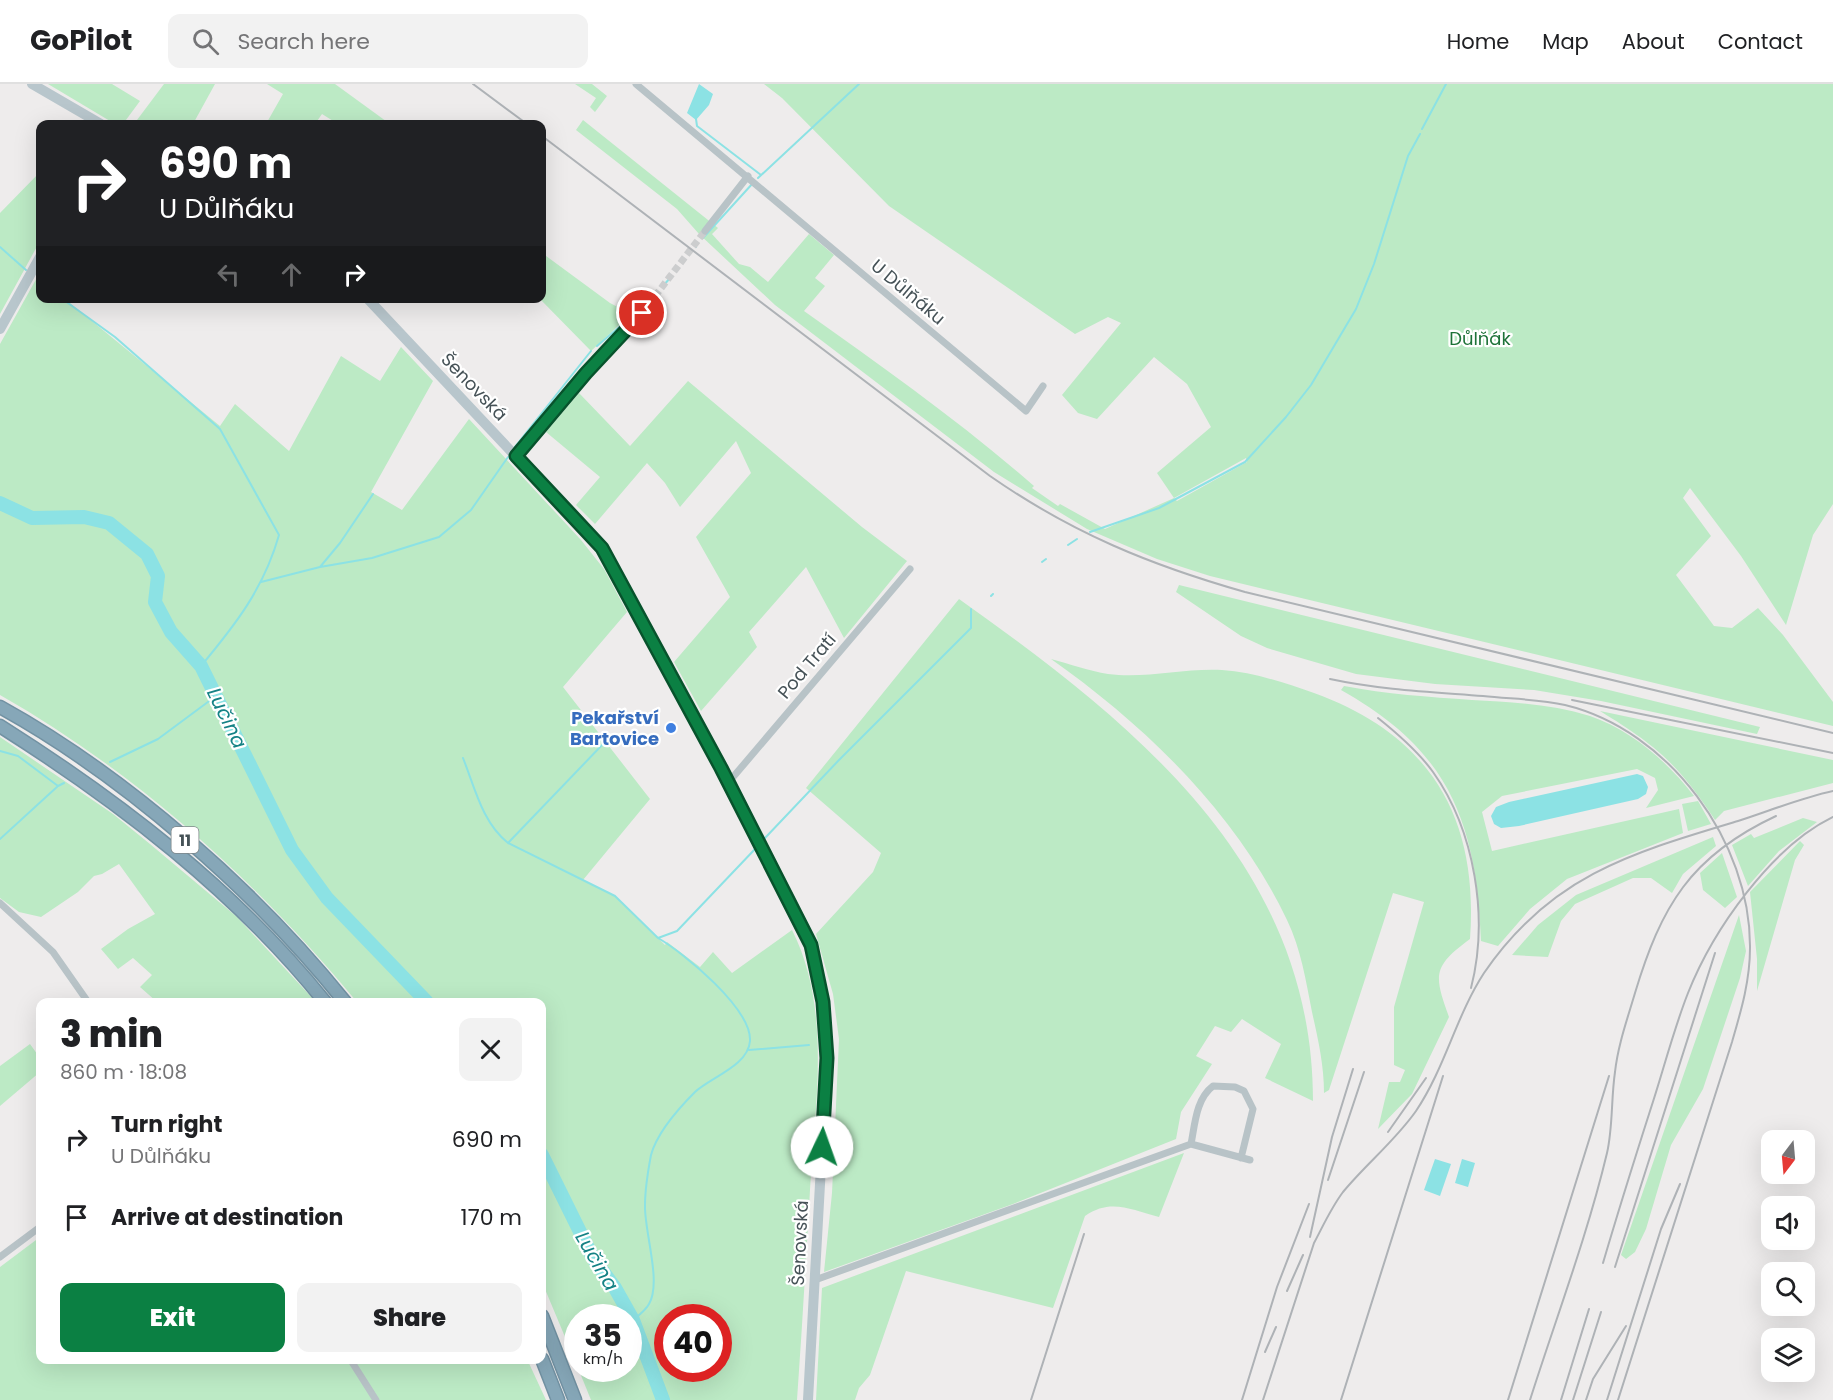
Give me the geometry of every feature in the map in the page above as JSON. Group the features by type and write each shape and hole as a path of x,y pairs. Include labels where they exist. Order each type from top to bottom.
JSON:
{"highway":[{"name":"11","path":"0,707 102,773 176,831 258,908 341,998"},
{"name":"11","path":"0,726 90,786 177,855 246,917 321,998"},
{"path":"546,1326 575,1400"},
{"path":"544,1364 558,1400"}],"street":[{"path":"32,84 94,120"},
{"name":"U Důlňáku","path":"636,84 1026,411 1043,386"},
{"path":"705,231 748,176"},
{"path":"0,329 36,264"},
{"name":"Šenovská","path":"372,303 602,548 728,783 811,945 822,993 827,1058 808,1400"},
{"path":"516,456 586,373 642,313"},
{"name":"Pod Tratí","path":"728,783 910,569"},
{"path":"0,903 53,952 85,998"},
{"path":"1191,1144 1198,1109 1207,1090 1213,1086 1235,1087 1244,1091 1252,1109 1241,1158"},
{"path":"814,1281 1191,1144 1250,1160"},
{"path":"0,1257 36,1230"},
{"path":"353,1364 376,1400"}],"green space":[{"path":"48,84 112,84 140,101 126,120 108,120"},
{"path":"164,84 215,84 195,120 137,120"},
{"path":"267,84 335,84 384,120 332,120 322,114 318,120 268,120 283,94"},
{"path":"575,84 592,84 607,96 595,112 590,107 596,98"},
{"name":"Důlňák","path":"764,84 1833,84 1833,504 1813,535 1786,625 1741,556 1690,488 1683,498 1711,536 1676,575 1714,626 1732,628 1758,608 1783,635 1833,702 1833,726 1210,576 1157,559 1087,529 994,472 775,305 699,234 677,209 576,130 583,120 718,228 712,234 739,264 750,267 768,282 809,234 834,255 815,278 825,286 804,311 893,374 1007,463 1034,486 1032,488 1058,506 1060,504 1105,529 1174,498 1157,473 1211,427 1187,384 1154,357 1097,419 1078,413 1062,395 1121,323 1108,317 1075,334 889,206 782,98","holes":["1246,458 1247,462 1177,501 1174,498"]},
{"path":"36,176 36,248 0,314 0,213"},
{"path":"546,256 610,303 631,314 591,351 544,303 546,303"},
{"path":"36,279 36,303 70,303 220,426 235,404 289,451 341,356 380,381 401,347 433,381 371,492 402,510 469,419 581,540 604,569 627,612 563,687 650,799 583,880 615,896 665,945 667,942 700,967 713,952 732,973 792,930 804,960 817,1025 818,1058 797,1400 591,1400 584,1382 642,1382 642,1304 564,1304 564,1335 546,1292 546,998 354,998 278,914 192,832 100,759 0,695 0,344"},
{"path":"688,381 862,527 907,561 844,638 806,567 749,632 757,647 701,711 674,662 730,597 696,537 751,473 736,441 680,507 665,483 647,463 595,524 576,505 600,477 546,432 579,393 630,446"},
{"path":"1179,585 1760,727 1757,734 1601,701 1534,690 1435,684 1356,674 1267,648 1241,636 1176,592"},
{"path":"959,599 1089,697 1148,751 1202,808 1247,871 1282,941 1305,1017 1313,1101 1265,1078 1281,1044 1242,1019 1231,1032 1215,1026 1196,1056 1212,1064 1181,1112 1176,1139 1013,1204 824,1272 832,1193 839,1039 833,994 816,934 873,872 881,853 806,788"},
{"path":"1051,659 1108,674 1136,675 1222,670 1292,685 1354,711 1389,732 1417,757 1439,786 1455,819 1466,855 1471,895 1470,939 1449,957 1440,973 1441,991 1449,1017 1412,1094 1378,1129 1389,1082 1400,1082 1405,1070 1394,1065 1394,1007 1424,902 1393,893 1329,1090 1324,1093 1320,1052 1299,954 1292,931 1266,881 1242,844 1186,774 1121,713"},
{"path":"1344,686 1408,695 1531,704 1590,716 1620,730 1648,748 1673,771 1694,796 1646,808 1658,790 1655,778 1637,769 1502,796 1482,812 1492,851 1679,809 1683,833 1567,879 1530,909 1498,946 1481,941 1472,860 1463,825 1450,794 1432,765 1408,738 1378,713 1341,690"},
{"path":"1600,711 1833,760 1833,783 1724,811 1715,820 1689,784 1665,758 1637,735"},
{"path":"0,737 113,814 150,844 237,917 312,998 152,998 140,987 152,975 133,958 118,969 101,949 128,929 155,914 119,864 94,876 78,892 41,917 19,912 0,898"},
{"path":"1698,801 1711,824 1688,831 1682,804"},
{"path":"1803,818 1817,822 1779,851 1748,886 1732,845 1751,834 1754,838"},
{"path":"1713,837 1716,846 1683,874 1672,893 1651,878 1633,878 1575,904 1561,921 1548,957 1512,955 1538,925 1576,895"},
{"path":"1800,841 1804,845 1795,860 1757,991 1757,959 1750,892"},
{"path":"1722,853 1737,897 1725,908 1703,890 1700,873"},
{"path":"1739,915 1746,951 1740,978 1703,1089 1671,1145 1646,1229 1635,1252 1626,1259 1621,1255"},
{"path":"30,1044 36,1052 36,1075 0,1106 0,1066"},
{"path":"1184,1153 1159,1217 1121,1207 1104,1208 1085,1216 1053,1308 906,1271 870,1375 859,1388 855,1400 816,1400 822,1288"},
{"path":"36,1240 36,1364 529,1364 546,1400 0,1400 0,1267"}],"water":[{"path":"699,84 713,94 709,105 696,120 687,113"},
{"path":"1637,774 1643,776 1648,787 1646,794 1638,799 1519,826 1501,828 1494,824 1491,816 1496,807 1509,802"},
{"path":"1435,1159 1451,1164 1440,1196 1424,1190"},
{"path":"1462,1159 1475,1163 1468,1187 1455,1183"}],"waterway":[{"path":"758,178 859,84"},
{"path":"1422,129 1446,84"},
{"path":"696,119 697,126 761,175"},
{"path":"1090,532 1159,508 1245,462 1286,417 1311,385 1356,309 1374,264 1408,156 1420,134"},
{"path":"703,238 753,183"},
{"path":"0,247 26,270"},
{"path":"662,287 671,277"},
{"path":"68,303 115,337 220,429 279,535 273,554 248,605 201,666"},
{"path":"597,346 638,311"},
{"path":"514,448 591,351"},
{"path":"261,582 320,567 372,558 439,537 471,510 508,457"},
{"path":"320,567 340,543 373,494"},
{"name":"Lučina","path":"0,503 32,518 84,517 109,523 147,554 158,576 155,602 171,632 201,666 292,850 327,898 423,998"},
{"path":"1068,545 1077,539"},
{"path":"1042,562 1046,559"},
{"path":"765,838 971,628 971,609"},
{"path":"110,762 158,739 216,696"},
{"path":"508,843 603,744"},
{"path":"0,751 18,756 58,786 64,783"},
{"path":"463,758 486,815 499,835 508,843 615,896 658,938"},
{"path":"0,839 58,786"},
{"path":"642,1313 653,1294 654,1283 645,1216 648,1174 654,1147 669,1121 682,1106 695,1092 736,1064 748,1050 750,1041 748,1028 729,998 684,956 658,938 677,931 756,848"},
{"path":"749,1050 809,1045"},
{"name":"Lučina","path":"546,1163 593,1258 615,1288 633,1320 663,1400"}],"tunnel":[{"path":"642,313 705,231"}],"railway":[{"path":"473,84 522,120"},
{"path":"546,139 990,476 1082,531 1177,571 1245,592 1833,733"},
{"path":"1330,679 1387,688 1545,701 1603,718 1638,739 1670,765 1697,796 1719,831 1736,869 1747,908 1750,948 1744,996 1732,1042 1618,1400"},
{"path":"1572,700 1833,753"},
{"path":"1378,718 1427,764 1447,795 1459,821 1475,876 1478,904 1479,933 1471,988"},
{"path":"1263,1400 1314,1243 1327,1217 1343,1192 1416,1111 1435,1077 1474,990 1509,940 1536,913 1565,891 1628,858 1833,791"},
{"path":"1530,1400 1599,1184 1609,1143 1618,1052 1645,962 1656,935 1668,910 1700,867 1721,848 1776,816"},
{"path":"1603,1263 1678,1022 1688,993 1712,943 1766,869 1788,848 1833,817"},
{"path":"1615,1267 1715,953"},
{"path":"1310,1237 1332,1137 1353,1069"},
{"path":"1328,1180 1364,1072"},
{"path":"1341,1400 1443,1076"},
{"path":"1508,1400 1609,1076"},
{"path":"1388,1132 1426,1078"},
{"path":"1607,1400 1661,1229 1680,1184"},
{"path":"1242,1400 1277,1287 1309,1204"},
{"path":"1031,1400 1084,1234"},
{"path":"1287,1291 1303,1255"},
{"path":"1561,1400 1589,1309"},
{"path":"1573,1400 1601,1312"},
{"path":"1586,1400 1593,1379 1626,1326"},
{"path":"1265,1352 1276,1327"}],"place":[{"name":"Pekařství Bartovice","path":"671,728"}],"route":[{"path":"642,313 586,373 516,456 602,548 721,768 811,945 823,1002 827,1058 822,1147"}]}
